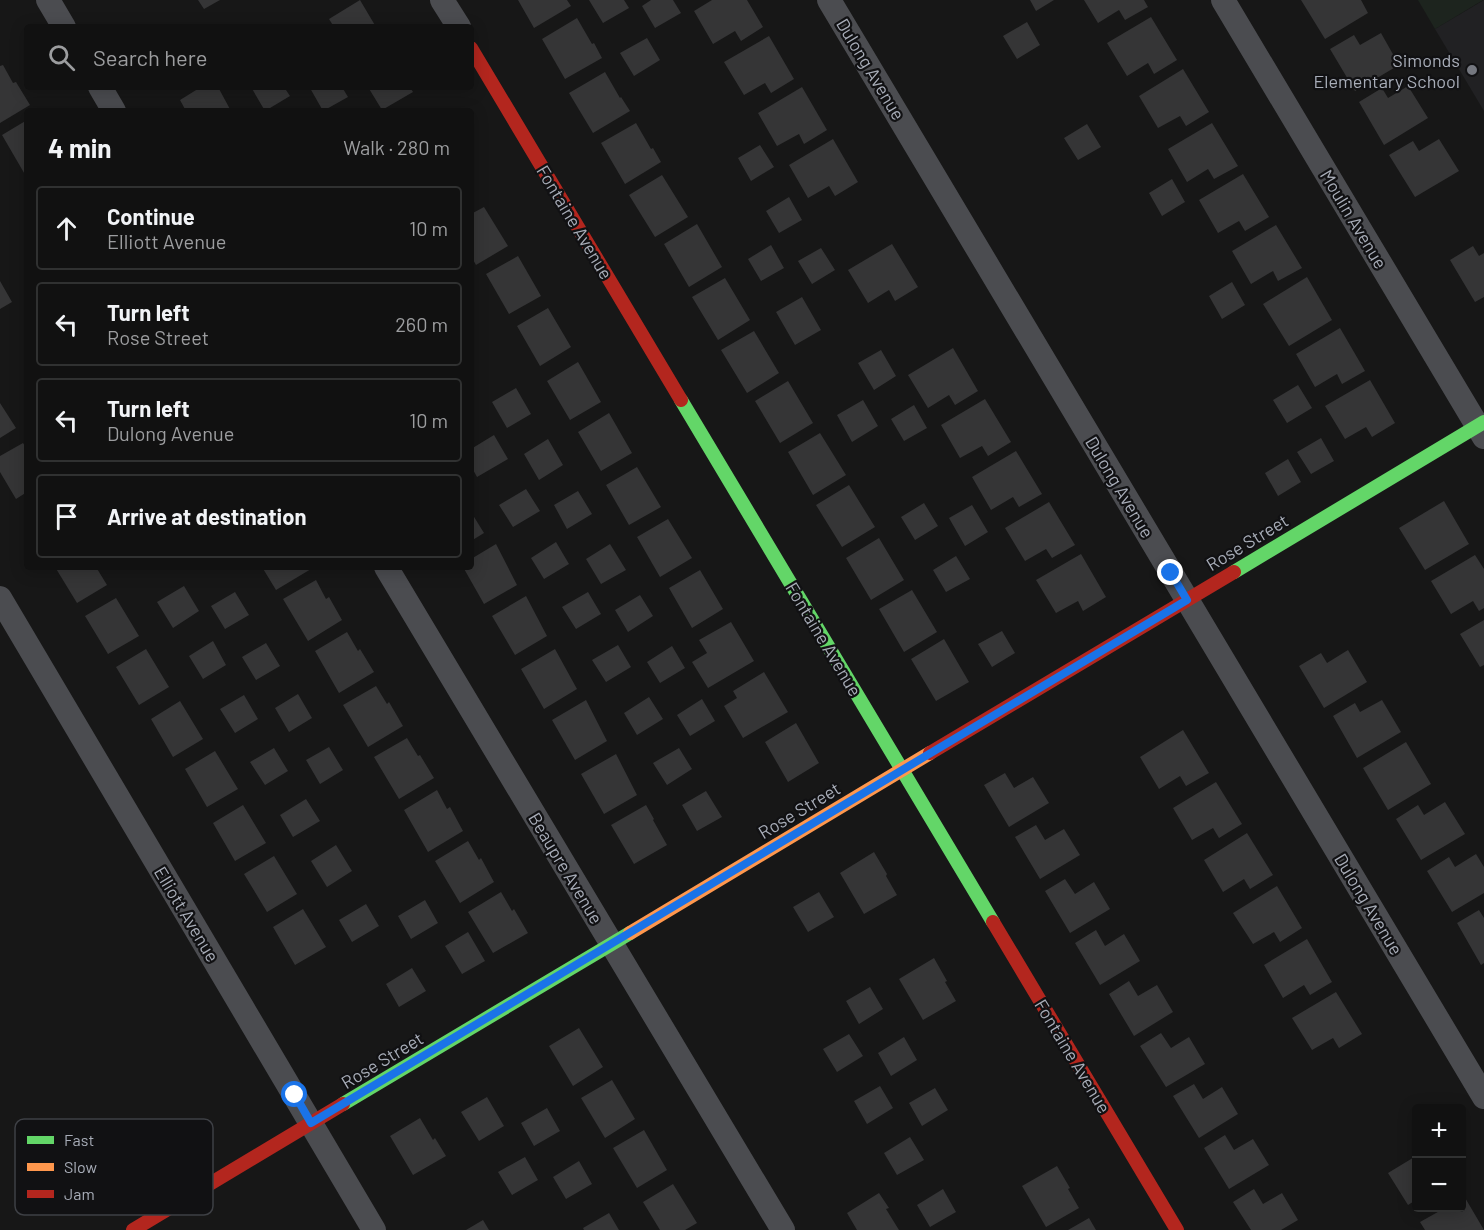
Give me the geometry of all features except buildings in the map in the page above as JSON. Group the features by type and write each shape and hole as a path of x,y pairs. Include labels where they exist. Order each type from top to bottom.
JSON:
{"street":[{"path":"48,0 62,24"},
{"path":"442,0 457,24"},
{"name":"Dulong Avenue","path":"829,0 1484,1097"},
{"name":"Moulin Avenue","path":"1223,0 1482,429"},
{"name":"Fontaine Avenue","path":"474,53 1177,1230"},
{"path":"102,90 112,108"},
{"name":"Rose Street","path":"213,1182 902,769 1482,429"},
{"name":"Beaupre Avenue","path":"388,570 783,1230"},
{"name":"Elliott Avenue","path":"0,598 374,1230"},
{"name":"Rose Street","path":"133,1230 158,1215"}],"shaded area":[{"path":"1418,0 1483,0 1435,29"},
{"name":"Simonds Elementary School","path":"1484,0 1484,111 1435,29"}],"traffic: fast":[{"path":"681,400 993,922"},
{"path":"1234,572 1484,422"},
{"path":"343,1104 630,933"}],"traffic: slow":[{"path":"630,933 930,753"}],"traffic: jam":[{"path":"474,53 681,400"},
{"path":"930,753 1234,572"},
{"path":"993,922 1177,1230"},
{"path":"213,1182 343,1104"},
{"path":"133,1230 158,1215"}],"place":[{"name":"Simonds Elementary School","path":"1472,70"}],"route":[{"path":"295,1095 311,1123 1187,600 1171,573"}]}
